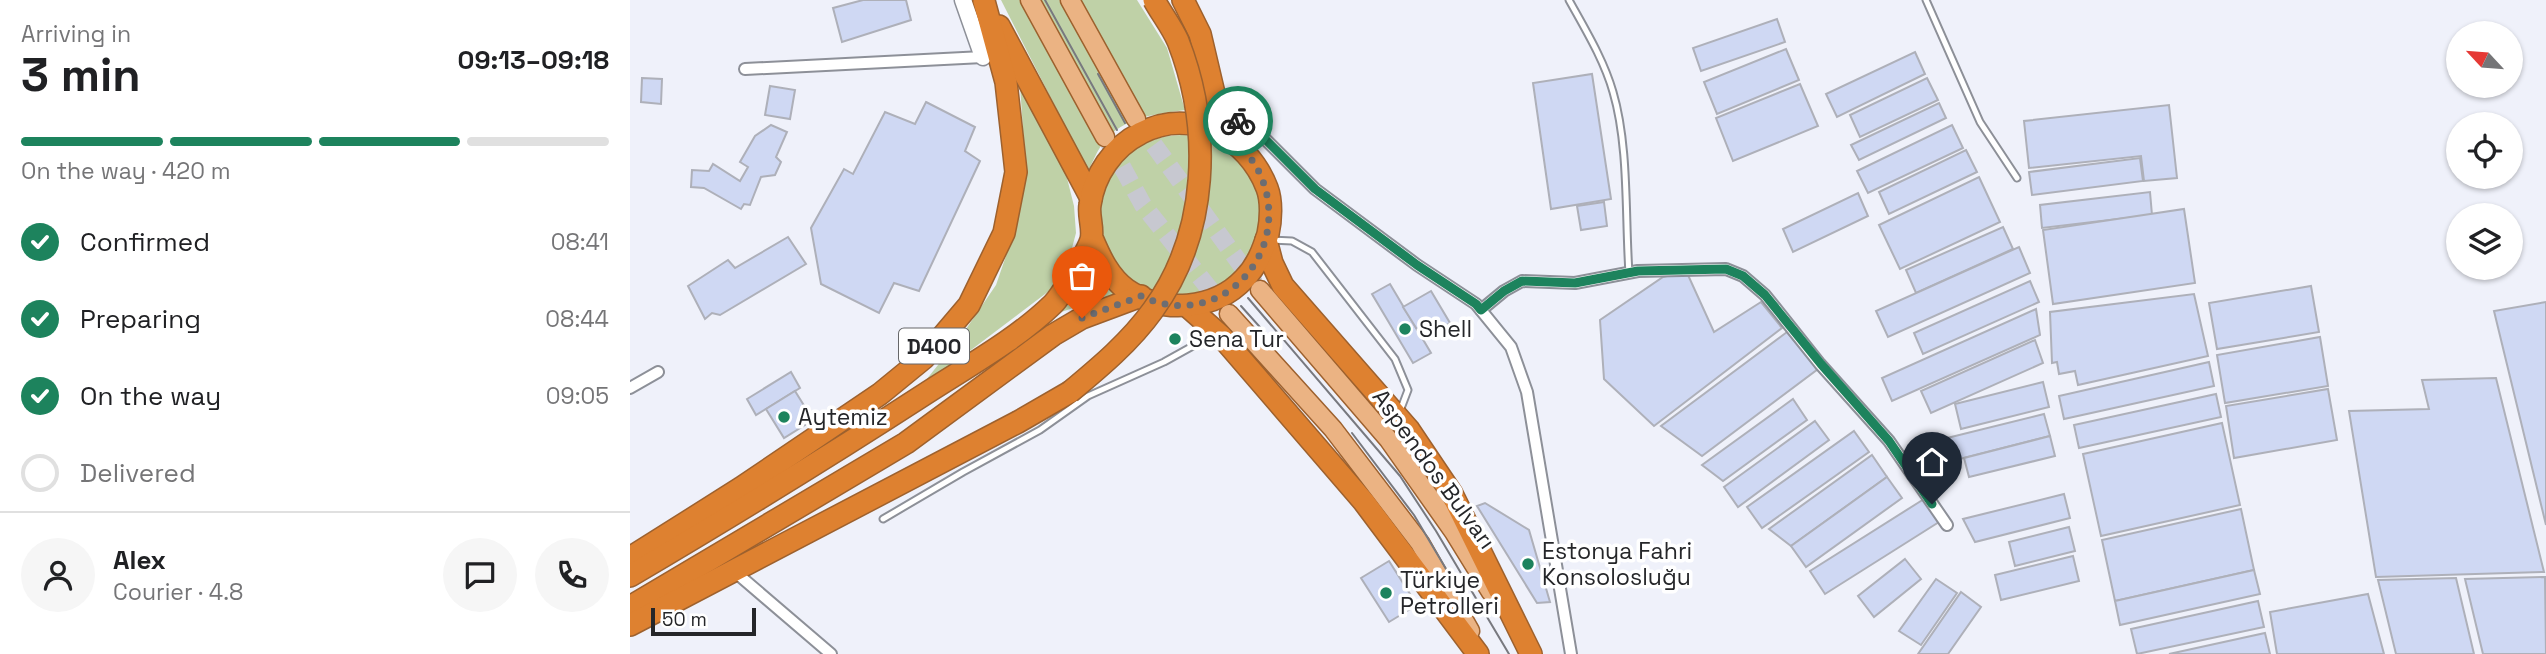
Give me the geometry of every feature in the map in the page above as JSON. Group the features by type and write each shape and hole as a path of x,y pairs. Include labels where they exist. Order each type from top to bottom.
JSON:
{"highway":[{"name":"D400","path":"984,0 1028,76 1091,198"},
{"name":"D400","path":"630,558 741,488 880,394 924,358 969,305 1004,233 1016,172 1006,82 984,0"},
{"path":"630,625 1018,422 1070,392 1116,354 1153,310 1178,270 1194,220 1200,145 1195,97 1177,40 1154,0"},
{"path":"1184,0 1200,34 1224,136"},
{"path":"1173,124 1204,127 1224,136 1233,140 1255,163 1268,191 1270,223 1262,254 1244,280 1218,298 1187,306 1156,303 1127,290 1105,267 1091,238 1089,207 1098,176 1116,150 1142,132 1173,124"},
{"path":"630,576 807,471 1004,342 1055,303 1091,238"},
{"path":"1266,240 1272,263 1283,286 1398,417 1452,494 1530,654"},
{"name":"D400","path":"630,607 906,443 1053,335 1082,318 1141,296"},
{"path":"1187,306 1221,335 1364,502 1481,654"}],"main road":[{"path":"1030,0 1105,137"},
{"path":"1070,0 1136,119"},
{"name":"Aspendos Bulvarı","path":"1259,290 1389,440 1454,532 1530,654"},
{"path":"1229,314 1333,429 1420,543 1481,654"}],"street":[{"path":"745,69 983,57 963,0"},
{"path":"1219,115 1250,124 1315,189 1417,265 1476,304 1511,346 1527,393 1571,654"},
{"path":"1481,310 1504,291 1522,281 1575,283 1629,273 1726,269 1743,276 1765,295 1889,441 1947,525"},
{"path":"630,388 659,372"},
{"path":"734,571 831,654"}],"lane":[{"path":"1569,0 1613,91 1622,141 1629,273"},
{"path":"1926,0 1980,122 2017,178"},
{"path":"1266,240 1292,241 1312,252 1395,359 1408,390 1398,417"},
{"path":"883,519 963,471 1040,430 1088,396 1164,362 1200,342 1210,326"}],"green space":[{"path":"1001,0 1137,0 1167,48 1185,110 1141,118 1121,127 1102,145 1088,171"},
{"path":"1020,84 1066,174 1074,206 1076,233 1067,267 1049,291 918,390 962,335 996,285 1017,224 1025,162"},
{"path":"1181,135 1212,141 1238,159 1256,185 1262,216 1256,247 1238,273 1212,291 1181,297 1150,291 1124,273 1106,247 1100,216 1106,185 1124,159 1150,141"},
{"path":"1090,262 1116,294 1058,313 1077,289"}],"building":[{"path":"863,0 906,0 911,20 842,42 833,8"},
{"path":"1777,19 1785,42 1701,71 1693,48"},
{"path":"1786,49 1799,80 1717,114 1704,82"},
{"path":"1915,52 1925,74 1837,117 1826,94"},
{"path":"1592,74 1611,199 1551,209 1533,83"},
{"path":"642,78 662,79 661,104 641,102"},
{"path":"1927,78 1938,100 1860,137 1850,115"},
{"path":"1800,84 1818,126 1733,161 1716,118"},
{"path":"770,86 795,90 790,119 765,115"},
{"path":"926,102 975,127 965,151 980,161 919,291 894,283 879,313 821,284 811,228 844,169 853,174 885,112 915,124"},
{"path":"1939,103 1946,118 1859,160 1851,145"},
{"path":"2169,105 2177,178 2144,181 2141,156 2029,168 2024,121"},
{"path":"771,125 787,132 776,157 781,162 775,175 761,177 750,205 744,204 741,209 704,188 691,187 692,170 709,171 713,164 740,181 748,167 740,162 755,136"},
{"path":"1952,125 1963,148 1868,193 1857,171"},
{"path":"1966,150 1977,172 1889,214 1879,192"},
{"path":"2140,158 2143,181 2032,195 2029,172"},
{"path":"1979,177 2000,222 1900,269 1879,225"},
{"path":"2150,192 2152,215 2042,228 2040,205"},
{"path":"1858,193 1868,216 1793,252 1783,229"},
{"path":"1604,202 1607,226 1581,230 1577,206"},
{"path":"2184,209 2195,283 2053,304 2043,230"},
{"path":"2003,227 2013,249 1916,293 1906,270"},
{"path":"788,237 806,264 720,315 712,313 705,319 688,286 728,260 735,268"},
{"path":"2019,247 2030,273 1888,337 1876,311"},
{"path":"1688,275 1714,332 1761,302 1782,328 1654,426 1604,379 1600,320 1663,277"},
{"path":"2030,281 2039,302 1923,354 1914,333"},
{"path":"1390,284 1431,353 1413,363 1372,294"},
{"path":"2311,286 2319,332 2217,349 2209,303"},
{"path":"1431,291 1450,323 1423,339 1403,307"},
{"path":"2194,294 2208,356 2078,385 2075,371 2059,374 2057,362 2052,363 2050,312"},
{"path":"2546,302 2546,525 2494,311"},
{"path":"2036,309 2040,335 1892,401 1882,378"},
{"path":"1787,332 1818,369 1702,456 1661,426"},
{"path":"2320,337 2328,386 2225,403 2217,355"},
{"path":"2035,340 2043,363 1931,413 1921,391"},
{"path":"2209,362 2214,386 2064,419 2059,396"},
{"path":"791,372 800,388 756,415 747,399"},
{"path":"2496,378 2544,572 2376,577 2349,411 2429,409 2422,380"},
{"path":"2043,382 2049,407 1961,429 1955,404"},
{"path":"2328,389 2337,440 2234,458 2226,406"},
{"path":"795,391 813,420 784,438 766,409"},
{"path":"2216,394 2221,417 2079,448 2074,425"},
{"path":"1793,399 1807,420 1723,481 1702,465"},
{"path":"2044,414 2050,436 1948,462 1943,439"},
{"path":"1815,421 1829,440 1738,507 1724,487"},
{"path":"2222,423 2240,505 2101,536 2083,454"},
{"path":"1854,431 1869,452 1762,528 1747,507"},
{"path":"2050,436 2055,456 1969,477 1964,458"},
{"path":"1872,455 1887,477 1791,546 1769,529"},
{"path":"1887,477 1902,498 1806,567 1791,546"},
{"path":"2064,494 2070,518 1975,542 1963,519"},
{"path":"1924,499 1939,522 1825,594 1810,571"},
{"path":"1485,503 1529,530 1550,602 1537,603 1477,506"},
{"path":"2241,509 2254,570 2115,601 2102,540"},
{"path":"2069,527 2075,551 2015,566 2009,542"},
{"path":"2073,556 2079,581 2001,600 1995,575"},
{"path":"1905,559 1921,579 1874,617 1858,596"},
{"path":"1389,561 1417,605 1389,622 1361,578"},
{"path":"2254,570 2260,594 2120,625 2115,601"},
{"path":"2545,577 2546,654 2483,654 2465,579"},
{"path":"2456,578 2474,654 2396,654 2378,580"},
{"path":"1936,579 1957,593 1921,645 1899,631"},
{"path":"1961,592 1981,607 1948,654 1918,654"},
{"path":"2368,594 2384,654 2277,654 2270,612"},
{"path":"2258,601 2264,627 2137,654 2131,629"},
{"path":"2265,633 2270,654 2169,654"}],"tunnel":[{"path":"1138,123 1255,284"},
{"path":"1109,143 1143,205 1223,306"}],"tram line":[{"path":"1045,0 1117,130"},
{"path":"1098,74 1125,123"},
{"path":"1248,298 1400,476 1509,654"},
{"path":"1241,306 1276,345"},
{"path":"1352,433 1414,515 1458,589"}],"way so far":[{"path":"1082,318 1141,296 1156,303 1187,306 1218,298 1244,280 1262,254 1270,223 1268,191 1255,163 1233,140 1224,136 1219,115 1238,121"}],"place":[{"name":"Shell","path":"1405,329"},
{"name":"Sena Tur","path":"1175,339"},
{"name":"Aytemiz","path":"784,417"},
{"name":"Estonya Fahri Konsolosluğu","path":"1528,564"},
{"name":"Türkiye Petrolleri","path":"1386,593"}],"route":[{"path":"1238,121 1250,124 1315,189 1481,310 1504,291 1522,281 1575,283 1638,271 1726,269 1743,276 1765,295 1889,441 1932,504"}]}
